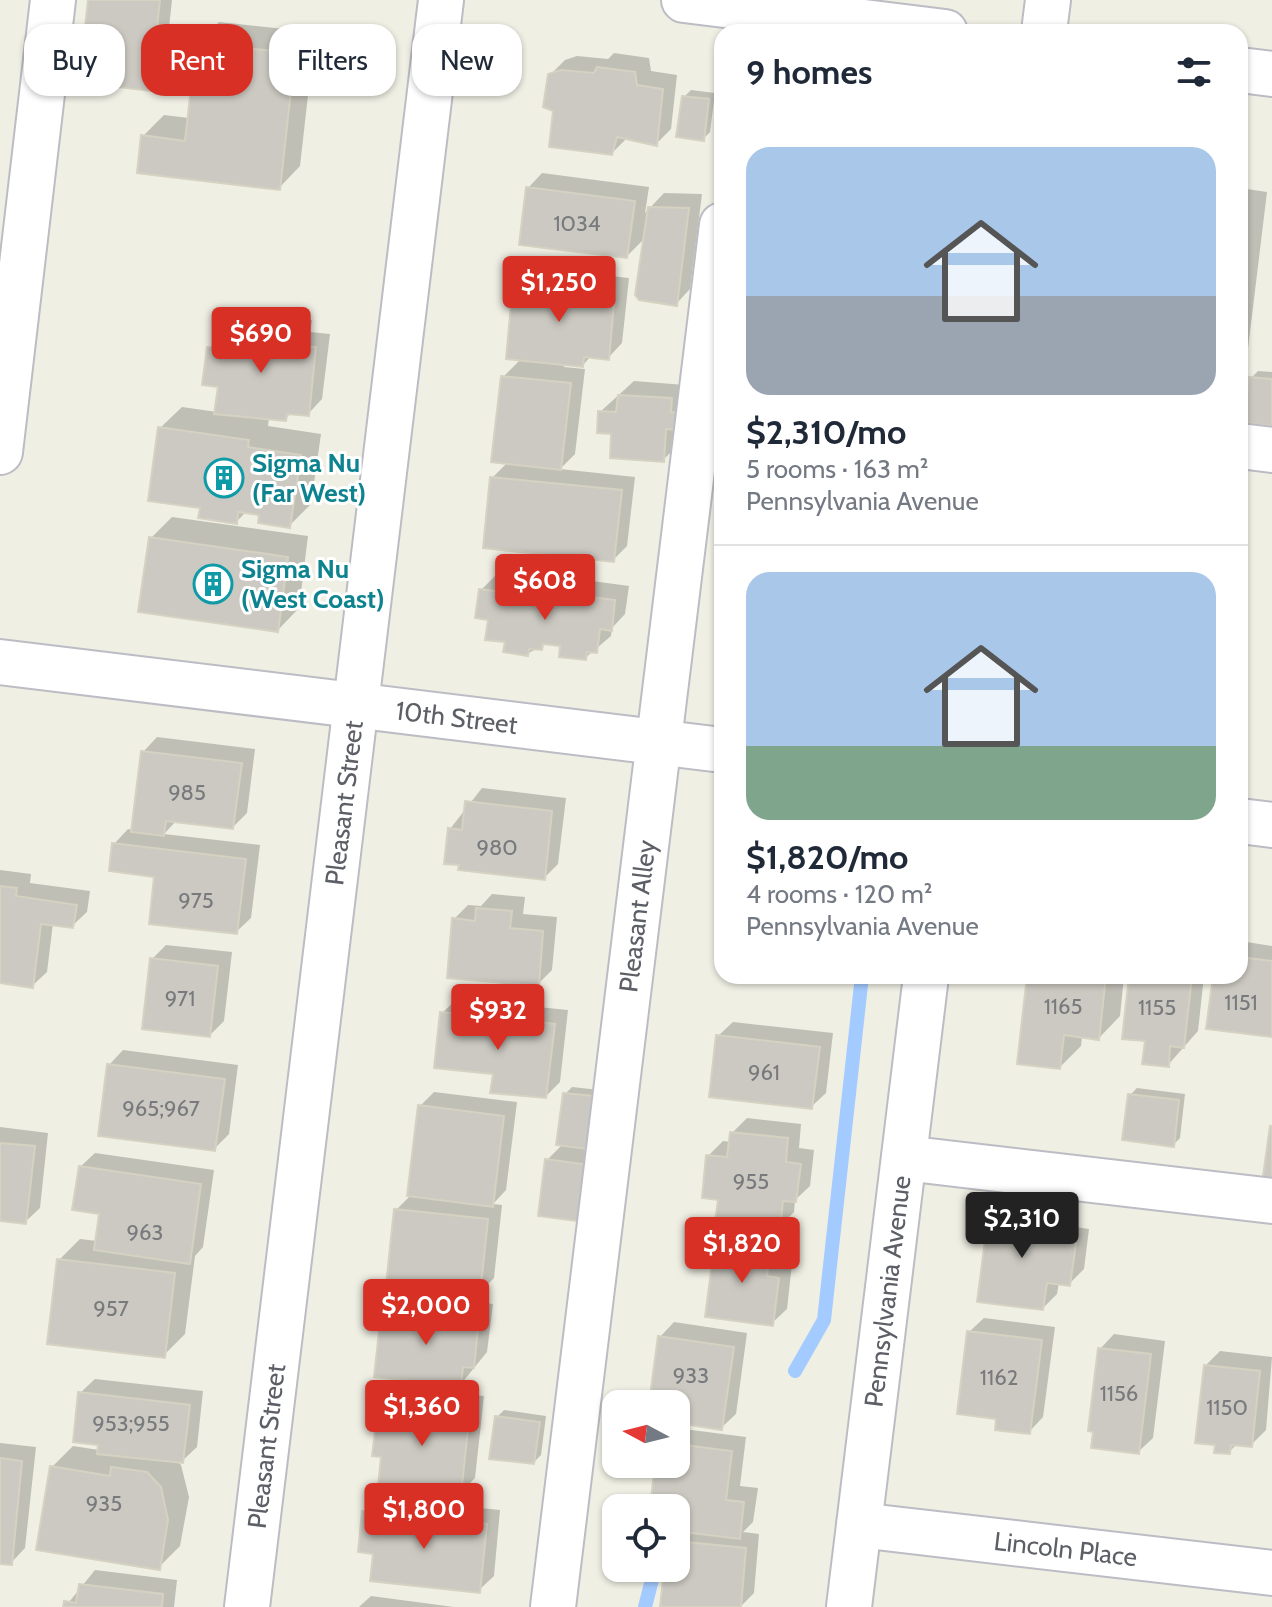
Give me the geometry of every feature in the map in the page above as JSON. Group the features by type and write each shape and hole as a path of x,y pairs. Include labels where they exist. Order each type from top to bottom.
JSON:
{"street":[{"path":"0,452 53,0"},
{"name":"Pleasant Street","path":"247,1607 441,0"},
{"path":"684,0 748,13 862,24"},
{"path":"1045,24 1048,0"},
{"path":"1248,71 1272,74"},
{"name":"Pleasant Alley","path":"553,1607 714,291"},
{"path":"1248,447 1272,450"},
{"name":"10th Street","path":"0,662 714,749"},
{"path":"1248,822 1272,825"},
{"name":"Pennsylvania Avenue","path":"849,1607 925,984"},
{"path":"904,1158 1272,1201"},
{"name":"Lincoln Place","path":"859,1525 1272,1573"}],"building":[{"path":"88,0 160,0 157,24 141,24 141,90 125,88 125,24 85,24"},
{"path":"253,49 269,51 269,96 290,96 280,190 137,173 141,135 185,141 190,96 253,96"},
{"path":"597,67 635,72 637,85 663,89 657,146 617,137 612,155 549,147 553,111 543,107 548,74 561,70 594,73"},
{"path":"682,96 709,99 704,141 676,137"},
{"path":"526,187 635,201 627,258 519,245"},
{"path":"648,207 689,208 677,306 639,300 635,295"},
{"path":"513,282 615,292 609,360 584,357 583,367 506,359"},
{"path":"226,326 298,334 297,346 316,347 309,416 287,414 286,421 214,414 218,387 202,385 207,347 223,349"},
{"path":"501,376 571,383 561,470 491,462"},
{"path":"1249,377 1272,379 1272,426 1248,423"},
{"path":"618,395 672,398 671,412 681,413 680,430 666,429 664,462 610,458 611,434 597,433 598,411 616,412"},
{"name":"Sigma Nu (Far West)","path":"158,427 249,440 248,447 301,455 290,528 258,523 259,515 238,512 237,524 198,518 200,508 148,501"},
{"path":"490,477 622,490 614,562 483,548"},
{"name":"Sigma Nu (West Coast)","path":"149,537 288,557 278,632 138,612"},
{"path":"479,589 553,598 553,592 615,600 612,631 600,629 597,653 587,652 586,660 559,657 560,646 543,644 542,650 529,649 528,656 503,652 505,642 485,640 488,620 475,618"},
{"path":"141,751 242,763 233,829 166,821 164,836 131,832"},
{"path":"465,801 552,811 545,880 458,870 459,865 444,864 448,828 462,830"},
{"path":"112,843 246,859 237,934 149,924 154,877 109,871"},
{"path":"0,886 17,888 16,896 77,905 73,928 41,924 33,988 0,983"},
{"path":"476,908 512,911 510,928 543,931 539,986 447,978 452,918 475,921"},
{"path":"150,958 218,966 210,1037 142,1029"},
{"path":"1248,958 1272,961 1272,1037 1206,1029 1212,984 1248,984"},
{"path":"1026,984 1105,984 1099,1040 1064,1035 1060,1069 1017,1064"},
{"path":"1128,984 1191,984 1184,1048 1170,1046 1169,1067 1142,1064 1145,1041 1122,1039"},
{"path":"440,1012 555,1024 546,1098 490,1093 493,1074 434,1068"},
{"path":"716,1035 820,1047 812,1109 709,1097"},
{"path":"107,1064 225,1079 215,1151 98,1136"},
{"path":"563,1093 594,1096 587,1149 556,1145"},
{"path":"1128,1094 1179,1100 1174,1147 1122,1140"},
{"path":"418,1105 504,1116 493,1207 407,1196"},
{"path":"1272,1126 1272,1184 1262,1183"},
{"path":"730,1132 788,1138 786,1162 801,1164 796,1202 783,1201 780,1229 715,1222 718,1200 702,1198 706,1155 727,1157"},
{"path":"0,1143 35,1146 26,1224 0,1221"},
{"path":"545,1159 590,1165 584,1222 538,1216"},
{"path":"79,1166 201,1184 190,1264 94,1250 99,1214 72,1210"},
{"path":"394,1209 488,1219 480,1295 386,1285"},
{"path":"989,1209 1052,1217 1049,1239 1076,1243 1070,1286 1047,1283 1043,1310 977,1302"},
{"path":"715,1241 771,1248 767,1276 779,1278 773,1326 705,1317"},
{"path":"57,1259 175,1273 165,1358 47,1344"},
{"path":"394,1309 479,1318 474,1368 463,1367 461,1386 374,1377 381,1313 394,1314"},
{"path":"967,1331 1042,1340 1030,1434 995,1430 996,1419 957,1414"},
{"path":"658,1336 734,1347 722,1430 690,1425 690,1390 651,1390"},
{"path":"1098,1348 1151,1354 1139,1454 1091,1448 1093,1432 1088,1431"},
{"path":"1204,1365 1260,1371 1252,1447 1231,1445 1230,1454 1214,1453 1215,1445 1195,1443"},
{"path":"78,1392 190,1405 183,1463 97,1454 98,1445 73,1442"},
{"path":"387,1401 470,1410 461,1495 378,1486 381,1457 372,1456 376,1423 384,1424"},
{"path":"495,1416 540,1422 534,1464 489,1459"},
{"path":"690,1446 732,1451 726,1500 744,1502 740,1539 690,1533 690,1494 652,1494 653,1478 690,1478"},
{"path":"0,1458 22,1461 12,1565 0,1564"},
{"path":"50,1466 110,1476 111,1467 147,1472 161,1487 168,1520 160,1570 36,1550"},
{"path":"362,1511 487,1524 480,1593 370,1581 373,1554 358,1552"},
{"path":"690,1542 746,1548 741,1607 660,1607 663,1582 690,1582"},
{"path":"79,1584 163,1594 162,1607 63,1607 64,1601 76,1603"}],"waterway":[{"path":"795,1371 824,1320 861,984"},
{"path":"645,1607 651,1582"}],"place":[{"name":"Sigma Nu (Far West)","path":"224,478"},
{"name":"Sigma Nu (West Coast)","path":"213,584"}]}
